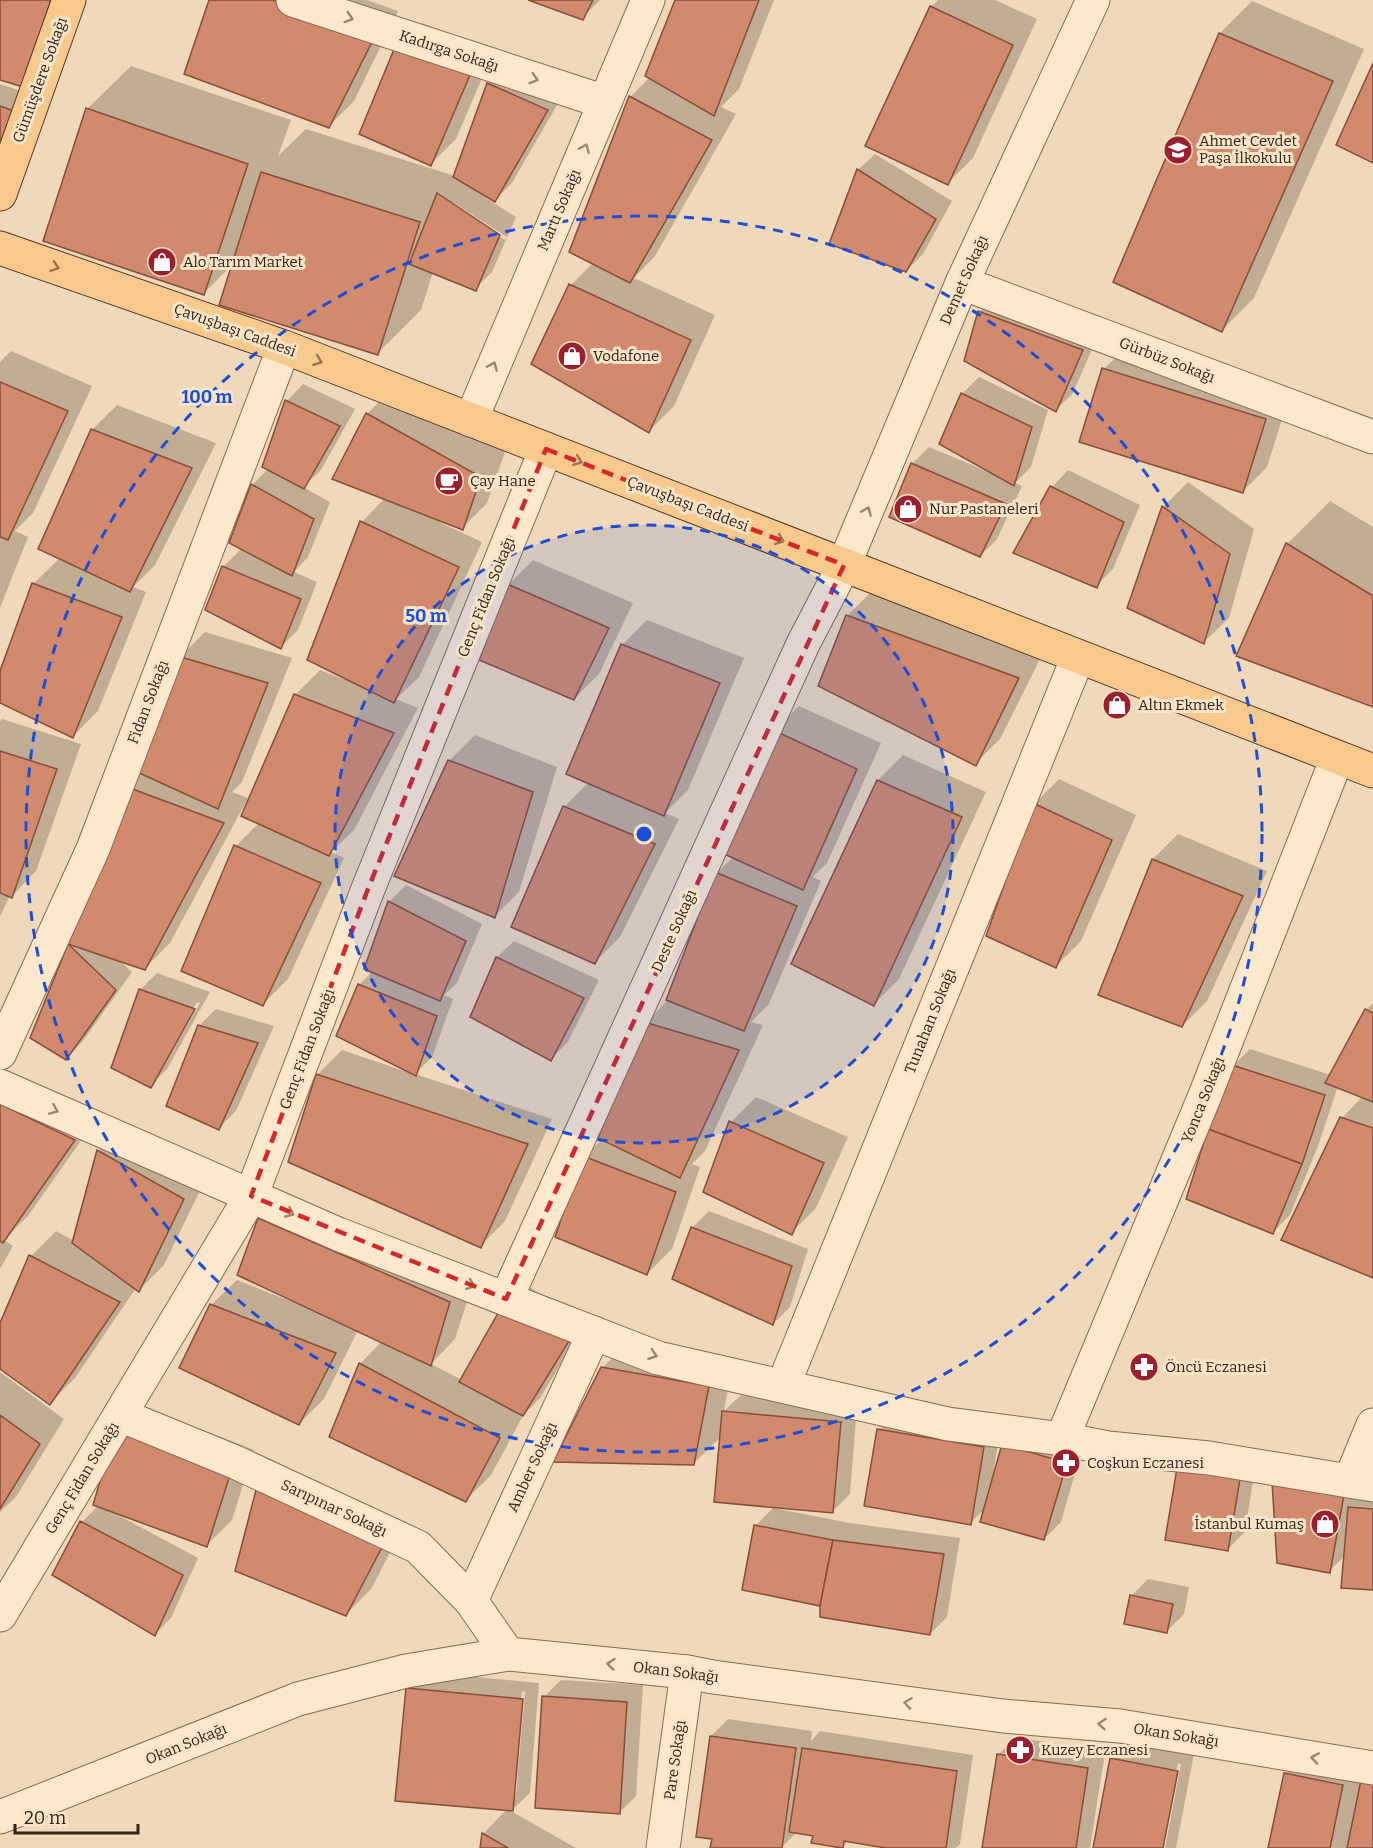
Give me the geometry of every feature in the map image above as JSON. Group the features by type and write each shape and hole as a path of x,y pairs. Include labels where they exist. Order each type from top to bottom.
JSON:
{"main road":[{"name":"Gümüşdere Sokağı","path":"0,194 69,0"},
{"name":"Çavuşbaşı Caddesi","path":"0,248 284,347 1373,771"}],"street":[{"name":"Kadırga Sokağı","path":"293,0 604,102"},
{"name":"Martı Sokağı","path":"471,420 648,0"},
{"name":"Demet Sokağı","path":"844,565 962,283 1093,0"},
{"name":"Gürbüz Sokağı","path":"962,283 1373,437"},
{"name":"Fidan Sokağı","path":"0,1053 93,849 284,347"},
{"name":"Genç Fidan Sokağı","path":"0,1615 251,1196 368,890 546,449"},
{"name":"Deste Sokağı","path":"506,1299 803,644 844,565"},
{"name":"Tunahan Sokağı","path":"783,1386 1078,657"},
{"name":"Yonca Sokağı","path":"1062,1439 1204,1098 1337,758"},
{"path":"0,1086 338,1234 658,1358 948,1424 1062,1439 1108,1448 1209,1458 1362,1483 1373,1425"},
{"name":"Amber Sokağı","path":"471,1600 594,1333"},
{"name":"Sarıpınar Sokağı","path":"120,1415 235,1462 418,1547 471,1600 508,1654"},
{"name":"Okan Sokağı","path":"0,1817 298,1699 406,1671 508,1654 687,1672 724,1679 1003,1716 1120,1726 1373,1768"},
{"name":"Pare Sokağı","path":"663,1848 687,1672"}],"highlighted area":[{"path":"546,449 844,565 506,1299 251,1196 368,889"}],"building":[{"path":"0,0 51,0 23,87 0,80"},
{"path":"209,0 272,0 375,36 329,128 184,74"},
{"path":"528,0 593,0 583,20"},
{"path":"675,0 759,0 714,116 645,76"},
{"path":"930,6 1013,45 948,185 865,146"},
{"path":"1219,33 1333,81 1222,332 1113,282"},
{"path":"395,47 470,75 431,166 359,134"},
{"path":"1373,63 1373,163 1336,145"},
{"path":"487,83 548,110 495,202 453,177"},
{"path":"629,96 712,140 630,283 569,252"},
{"path":"0,106 17,112 0,162"},
{"path":"86,108 248,164 204,295 43,241"},
{"path":"857,169 936,219 906,272 829,244"},
{"path":"261,172 420,222 378,355 219,305"},
{"path":"437,193 500,235 476,291 409,264"},
{"path":"569,284 691,340 649,433 531,364"},
{"path":"978,311 1083,350 1056,412 964,361"},
{"path":"1102,368 1266,419 1243,493 1079,442"},
{"path":"0,382 68,411 8,540 0,537"},
{"path":"961,393 1032,427 1014,486 939,444"},
{"path":"285,400 340,426 304,489 262,467"},
{"path":"366,413 481,477 463,530 332,479"},
{"path":"91,429 192,468 130,592 38,549"},
{"path":"911,463 1006,504 980,557 889,517"},
{"path":"251,484 314,519 292,576 229,543"},
{"path":"1050,486 1124,522 1097,588 1013,553"},
{"path":"1162,506 1230,554 1204,644 1127,608"},
{"path":"360,521 459,567 394,703 307,660"},
{"path":"1286,543 1373,596 1373,707 1236,656"},
{"path":"222,566 301,599 281,649 205,610"},
{"path":"32,583 122,617 73,738 0,703 0,671"},
{"path":"507,584 609,628 574,700 479,660"},
{"path":"846,615 1019,678 976,766 818,686"},
{"path":"621,644 720,683 664,816 566,774"},
{"path":"178,656 268,683 218,809 135,771"},
{"path":"294,694 394,733 329,856 241,816"},
{"path":"773,730 857,769 803,890 722,853"},
{"path":"0,751 57,769 12,898 0,893"},
{"path":"448,760 533,792 495,918 394,876"},
{"path":"877,780 962,817 874,1006 791,964"},
{"path":"127,787 224,823 145,970 68,944"},
{"path":"1033,803 1112,840 1056,968 986,936"},
{"path":"563,806 655,844 595,964 511,927"},
{"path":"234,845 321,883 263,1006 181,971"},
{"path":"1152,859 1243,896 1182,1027 1098,995"},
{"path":"715,872 797,906 744,1031 666,1000"},
{"path":"388,901 466,941 440,1001 364,969"},
{"path":"68,944 116,990 66,1060 30,1038"},
{"path":"496,957 584,998 551,1061 470,1017"},
{"path":"358,984 437,1016 416,1076 336,1036"},
{"path":"139,989 195,1009 151,1088 111,1068"},
{"path":"1365,1009 1373,1013 1373,1102 1325,1083"},
{"path":"644,1022 739,1050 680,1178 598,1138"},
{"path":"198,1025 258,1043 219,1130 166,1106"},
{"path":"1232,1065 1325,1095 1302,1164 1208,1129"},
{"path":"316,1074 528,1144 481,1248 288,1162"},
{"path":"0,1104 75,1140 3,1243 0,1241"},
{"path":"1340,1117 1373,1128 1373,1278 1281,1240"},
{"path":"729,1121 824,1163 792,1235 703,1192"},
{"path":"1208,1129 1302,1164 1273,1234 1186,1199"},
{"path":"97,1150 184,1199 139,1292 72,1243"},
{"path":"583,1156 676,1192 647,1275 555,1237"},
{"path":"258,1218 450,1302 431,1366 237,1275"},
{"path":"691,1227 792,1266 773,1325 672,1279"},
{"path":"29,1255 120,1302 50,1405 0,1369 0,1323"},
{"path":"506,1299 569,1341 523,1416 459,1382"},
{"path":"210,1304 336,1353 299,1425 179,1368"},
{"path":"359,1363 500,1438 466,1502 329,1437"},
{"path":"601,1367 709,1386 694,1465 553,1462"},
{"path":"722,1411 841,1422 833,1513 714,1502"},
{"path":"0,1415 40,1444 0,1509"},
{"path":"877,1429 984,1447 971,1525 864,1506"},
{"path":"115,1430 230,1475 207,1547 93,1505"},
{"path":"1002,1444 1067,1463 1044,1540 980,1522"},
{"path":"1177,1468 1240,1479 1228,1551 1165,1540"},
{"path":"1272,1482 1344,1495 1330,1573 1277,1563"},
{"path":"256,1490 382,1547 346,1616 235,1571"},
{"path":"1348,1507 1373,1509 1373,1590 1341,1588"},
{"path":"80,1521 183,1575 155,1636 52,1575"},
{"path":"754,1525 833,1540 820,1606 742,1590"},
{"path":"833,1540 944,1554 930,1635 820,1617 820,1606"},
{"path":"1130,1595 1173,1604 1167,1633 1124,1624"},
{"path":"406,1688 523,1699 513,1811 395,1801"},
{"path":"542,1696 627,1702 620,1814 535,1808"},
{"path":"710,1736 796,1748 782,1848 710,1848 712,1839 696,1837"},
{"path":"802,1748 957,1771 946,1848 885,1848 844,1841 842,1848 811,1843 813,1836 789,1832"},
{"path":"997,1754 1088,1768 1076,1848 982,1848"},
{"path":"1110,1758 1178,1771 1163,1848 1093,1848"},
{"path":"1284,1773 1343,1785 1330,1848 1268,1848"},
{"path":"1361,1780 1373,1783 1373,1848 1347,1848"},
{"path":"482,1833 508,1848 480,1848"}],"place":[{"name":"Ahmet Cevdet Paşa İlkokulu","path":"1178,150"},
{"name":"Alo Tarım Market","path":"162,262"},
{"name":"Vodafone","path":"572,356"},
{"name":"Çay Hane","path":"449,481"},
{"name":"Nur Pastaneleri","path":"908,509"},
{"name":"Altın Ekmek","path":"1117,705"},
{"name":"Öncü Eczanesi","path":"1144,1367"},
{"name":"Coşkun Eczanesi","path":"1066,1463"},
{"name":"İstanbul Kumaş","path":"1325,1524"},
{"name":"Kuzey Eczanesi","path":"1020,1750"}]}
